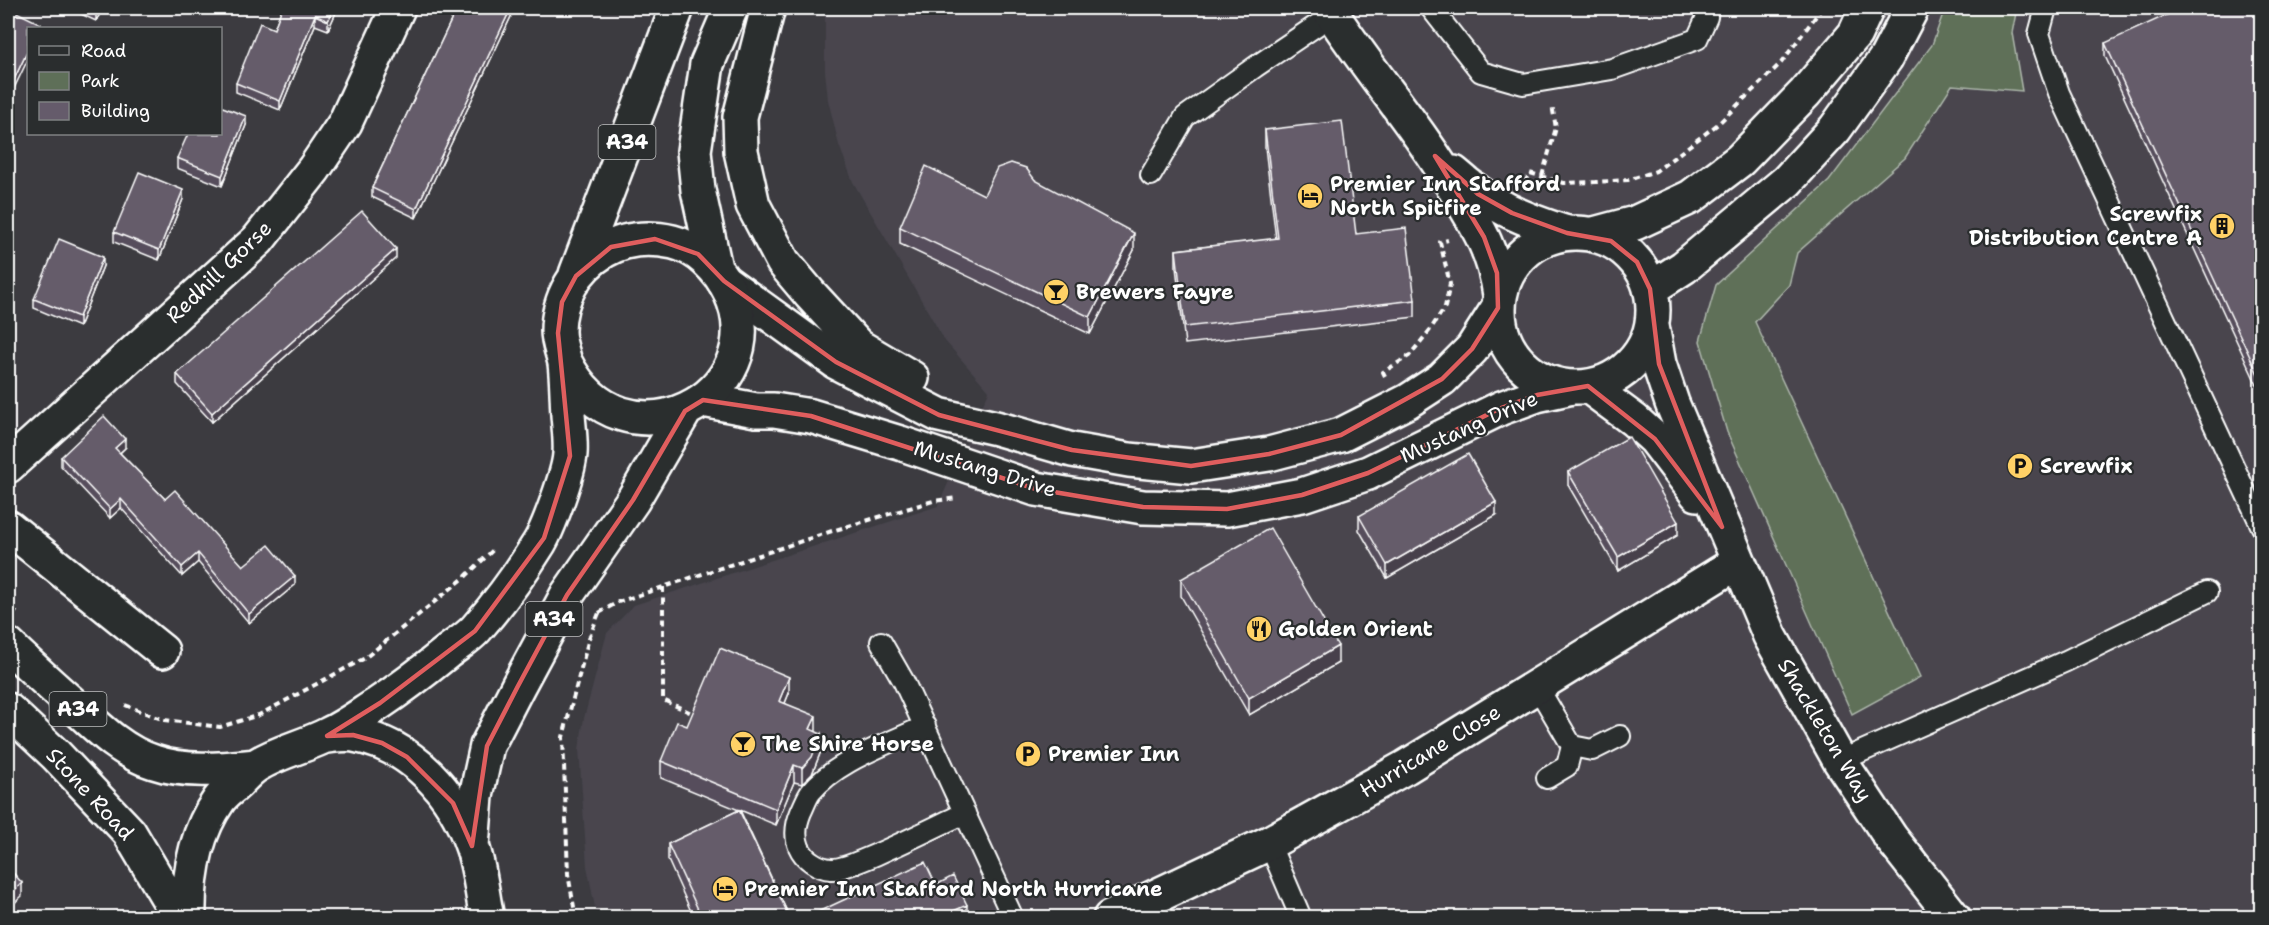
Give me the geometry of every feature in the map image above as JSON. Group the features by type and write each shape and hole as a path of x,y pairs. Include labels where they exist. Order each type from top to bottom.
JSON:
{"main road":[{"name":"Redhill Gorse","path":"8,466 258,240 314,169 345,123 398,8"},
{"name":"A34","path":"576,276 676,8"},
{"path":"720,275 698,254 677,243 655,239 632,240 610,247 591,259 576,276 562,302 558,333 565,362 573,378 584,392 614,412 650,418 668,416 694,405 725,375 736,344 738,328 736,311 720,275 698,190 694,151 707,64 731,8"},
{"name":"Mustang Drive","path":"768,8 740,117 741,150 746,180 753,205 768,236 783,262 858,346 996,428"},
{"path":"1499,302 1506,276 1525,251 1544,239 1635,223 1691,197 1740,160 1805,93 1855,34 1867,8"},
{"path":"1650,289 1684,267 1795,172 1835,129 1886,58 1911,8"},
{"path":"1330,11 1435,156 1487,214 1484,237 1497,273 1500,329 1507,346 1523,367 1546,381 1580,387 1600,384 1626,368 1638,356 1647,341 1652,326 1653,306 1644,273 1630,255 1611,241 1512,213 1487,214"},
{"name":"Mustang Drive","path":"720,275 836,362 939,415 996,428 1072,450 1191,466 1269,454 1341,435 1408,401 1442,379 1472,349 1499,302"},
{"name":"Shackleton Way","path":"1652,326 1659,364 1672,403 1770,636 1840,761 1891,838 1954,918"},
{"name":"A34","path":"327,736 380,703 475,630 544,537 570,456 565,362"},
{"name":"Mustang Drive","path":"694,405 774,410 811,416 1036,489 1143,507 1227,509 1302,495 1368,473 1501,408 1538,395 1580,387"},
{"name":"Shackleton Way","path":"1580,387 1634,420 1654,439 1722,526"},
{"name":"A34","path":"472,846 476,796 487,746 567,595 633,500 694,405"},
{"path":"8,527 162,651"},
{"name":"Hurricane Close","path":"1110,918 1269,843 1406,767 1738,562"},
{"name":"A34","path":"16,633 98,728 130,752 155,763 191,768 222,769 255,766"},
{"name":"Stone Road","path":"8,710 56,755 129,832 180,918"},
{"path":"189,918 193,862 202,834 220,799 255,766 288,749 327,736 353,735 382,743 407,757 430,776 453,803 472,846 487,918"}],"lane":[{"path":"1431,8 1481,72 1523,84 1612,69 1697,39 1707,17 1708,8"},
{"path":"2046,8 2039,34 2059,93 2262,527"},
{"path":"1151,175 1185,117 1330,11"},
{"path":"1840,761 2066,661 2207,592"},
{"path":"881,642 904,682 1013,918"},
{"path":"1536,686 1572,746 1567,766 1547,778"},
{"path":"925,726 849,762 829,774 810,793 799,817 795,837 801,851 812,863 832,870 854,864 965,813"},
{"path":"1572,746 1592,750 1620,736"},
{"path":"1269,843 1301,918"}],"path":[{"path":"1389,383 1383,372 1409,356 1445,307 1450,284 1440,242 1455,237 1521,191 1530,173 1564,183 1628,180 1656,171 1718,124 1781,63 1822,8"},
{"path":"1542,176 1556,128 1547,80"},
{"path":"576,918 568,874 563,737 589,638 599,613 618,602 832,531 933,501 956,498 967,501"},
{"path":"118,699 127,706 164,720 220,727 259,715 365,658 464,578 497,546"},
{"path":"663,587 663,700 698,716"},
{"path":"8,606 16,633"},
{"path":"594,610 599,613"}],"highlighted area":[{"path":"1435,156 1478,194 1512,213 1567,233 1611,241 1637,262 1650,289 1659,364 1722,527 1655,439 1588,386 1537,395 1501,408 1368,473 1302,495 1227,509 1143,507 1036,489 811,416 703,400 685,411 633,500 567,595 518,686 487,746 472,846 453,803 407,757 382,743 353,735 327,736 380,703 475,631 544,538 570,456 558,333 562,302 576,276 611,247 655,239 698,254 724,281 836,362 939,415 1072,450 1191,466 1269,454 1341,435 1442,379 1472,349 1498,308 1497,273 1484,237"}],"shaded area":[{"path":"825,8 2261,8 2261,917 597,918 587,866 579,749 584,718 607,633 634,605 938,506 989,391 945,341 853,182 839,145 828,100 825,71"}],"green space":[{"path":"1945,8 2017,8 2012,33 2022,91 1952,85 1905,158 1797,253 1789,285 1755,322 1920,677 1852,714 1727,432 1700,341 1716,285 1829,181 1932,45"}],"building":[{"path":"8,8 41,24 40,27 27,27 27,52 8,92"},
{"path":"282,8 334,8 328,21 315,15 280,101 236,83 260,23 274,29"},
{"path":"457,8 511,8 416,209 372,188"},
{"name":"Screwfix Distribution Centre A","path":"2182,8 2262,8 2262,383 2105,43"},
{"path":"222,107 246,116 222,176 177,158 188,135 222,135"},
{"name":"Premier Inn Stafford North Spitfire","path":"1342,121 1356,234 1406,228 1415,300 1185,327 1176,250 1278,238 1265,130"},
{"name":"Brewers Fayre","path":"1011,163 1026,168 1035,180 1134,233 1090,317 900,227 926,166 984,195 997,168"},
{"path":"139,172 183,190 159,250 114,232"},
{"path":"362,211 396,249 212,413 177,374"},
{"path":"59,239 103,257 79,317 34,299"},
{"path":"104,416 125,439 115,448 165,499 175,490 243,566 269,545 295,576 249,614 198,553 182,567 121,499 110,509 61,457"},
{"path":"1629,437 1678,522 1618,557 1568,472"},
{"path":"1468,454 1496,502 1387,565 1359,516"},
{"name":"Golden Orient","path":"1270,528 1338,646 1249,698 1181,579"},
{"name":"The Shire Horse","path":"720,648 789,677 779,701 816,716 810,729 821,734 812,757 802,768 794,765 776,809 661,761 677,722 687,726"},
{"name":"Premier Inn Stafford North Hurricane","path":"739,810 790,918 702,918 668,844"},
{"path":"925,862 936,885 953,876 967,905 949,913 951,918 805,918"},
{"path":"8,867 22,883 8,896"}],"place":[{"name":"Premier Inn Stafford North Spitfire","path":"1310,196"},
{"name":"Screwfix Distribution Centre A","path":"2222,226"},
{"name":"Brewers Fayre","path":"1056,292"},
{"name":"Screwfix","path":"2020,466"},
{"name":"Golden Orient","path":"1259,629"},
{"name":"The Shire Horse","path":"743,744"},
{"name":"Premier Inn","path":"1028,754"},
{"name":"Premier Inn Stafford North Hurricane","path":"725,889"}]}
